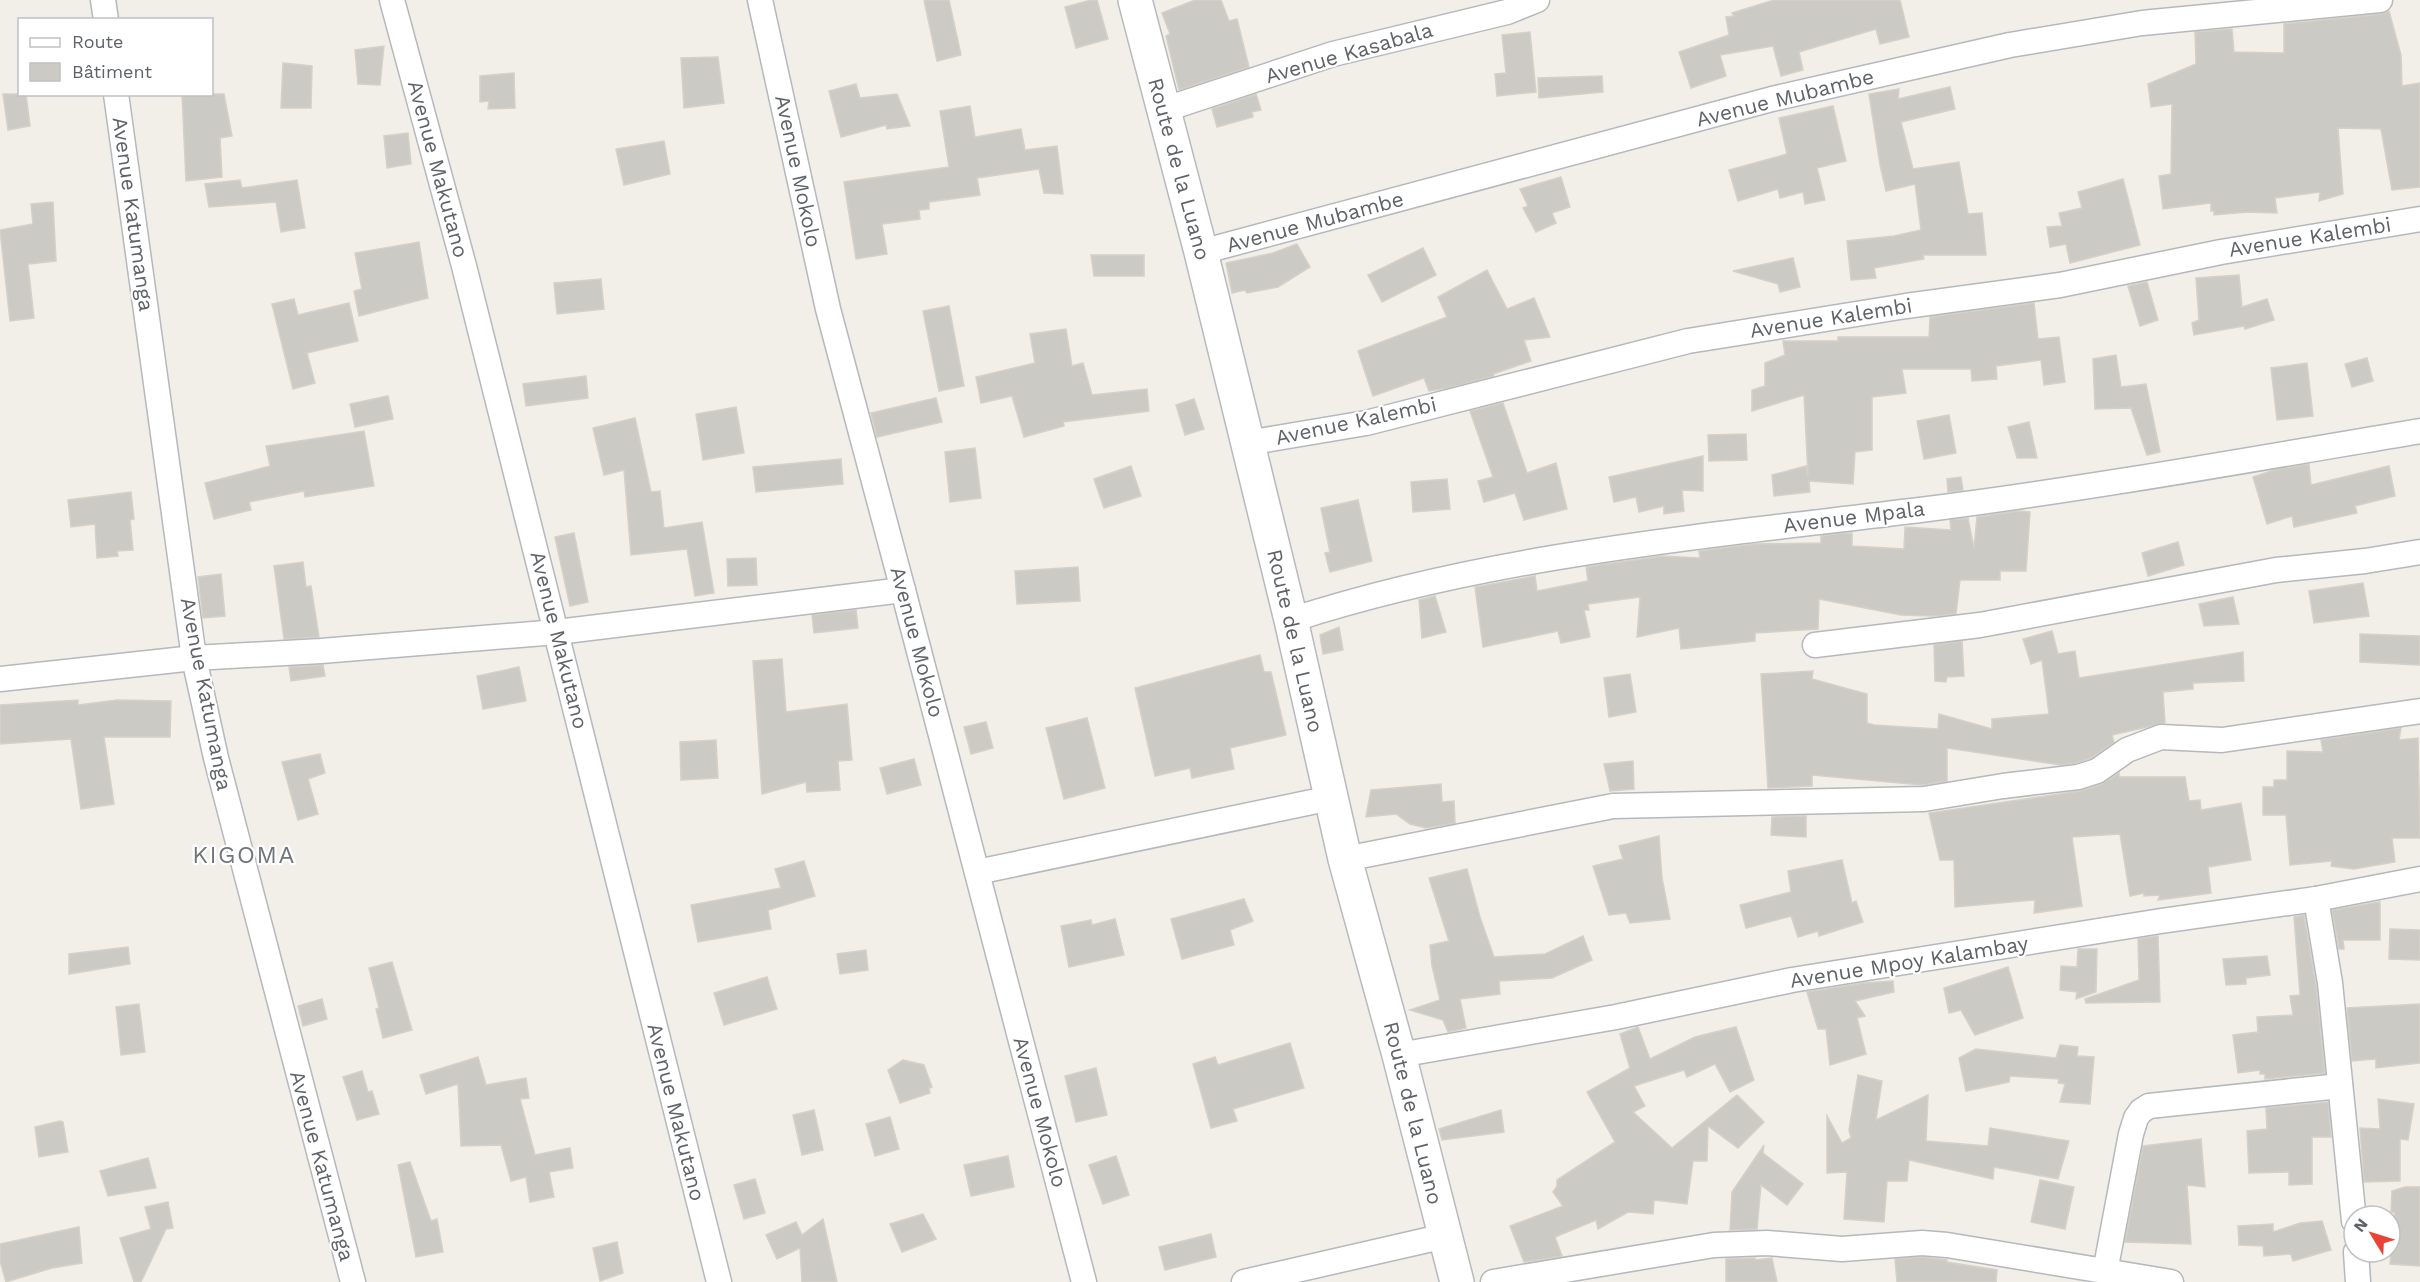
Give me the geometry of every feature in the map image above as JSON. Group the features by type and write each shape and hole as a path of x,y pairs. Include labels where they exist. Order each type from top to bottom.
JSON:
{"street":[{"path":"103,0 106,18"},
{"name":"Avenue Makutano","path":"392,0 464,266 719,1282"},
{"name":"Avenue Mokolo","path":"760,0 828,309 1084,1282"},
{"name":"Route de la Luano","path":"1135,0 1201,252 1291,620 1345,859 1399,1055 1457,1282"},
{"name":"Avenue Kasabala","path":"1163,110 1334,54 1507,12 1537,0"},
{"name":"Avenue Mubambe","path":"1201,252 1773,99 2010,45 2142,23 2380,0"},
{"name":"Avenue Katumanga","path":"116,96 194,658 219,770 353,1282"},
{"name":"Avenue Kalembi","path":"1247,443 1366,423 1688,340 1918,304 2060,285 2221,252 2420,219"},
{"name":"Avenue Mpala","path":"1291,620 1343,603 1537,561 1785,525 2080,488 2420,431"},
{"path":"1815,645 1980,625 2276,570 2365,561 2420,552"},
{"path":"0,678 194,658 321,651 557,632 903,590"},
{"path":"1345,859 1612,806 1924,799 2078,777 2097,771 2127,750 2161,737 2222,740 2420,711"},
{"path":"977,872 1332,798"},
{"name":"Avenue Mpoy Kalambay","path":"1399,1055 1616,1017 1792,980 2161,921 2316,899 2420,879"},
{"path":"2316,899 2330,983 2352,1204"},
{"path":"2105,1272 2131,1134 2136,1118 2142,1111 2149,1106 2340,1086"},
{"path":"1244,1282 1444,1236"},
{"path":"1493,1282 1714,1245 1767,1243 1842,1249 1922,1243 1947,1245 2171,1282"},
{"path":"2357,1264 2358,1282"}],"building":[{"path":"924,0 949,0 961,55 937,61"},
{"path":"1097,0 1108,39 1076,48 1065,7"},
{"path":"1195,0 1221,0 1229,21 1237,19 1249,67 1179,90 1166,36 1170,34 1162,13"},
{"path":"1774,0 1900,0 1909,37 1880,44 1876,29 1799,52 1803,70 1781,76 1773,46 1720,55 1726,76 1691,88 1679,52 1729,35 1726,17"},
{"path":"2389,11 2401,55 2402,86 2420,83 2420,187 2392,190 2381,129 2338,128 2343,194 2319,201 2320,192 2275,198 2277,213 2248,212 2214,215 2214,211 2211,211 2211,203 2163,209 2159,176 2171,174 2172,104 2151,107 2148,84 2196,64 2195,32 2232,29 2234,52 2284,53 2284,24 2381,14"},
{"path":"1530,32 1536,92 1497,96 1495,74 1506,73 1502,35"},
{"path":"384,46 380,85 358,84 355,50"},
{"path":"718,57 724,103 684,108 681,58"},
{"path":"283,63 312,66 311,108 281,108"},
{"path":"514,73 515,108 488,109 489,101 480,102 480,76"},
{"path":"1602,76 1603,92 1539,98 1538,78"},
{"path":"856,84 860,98 897,94 910,126 887,129 886,125 841,137 829,91"},
{"path":"1950,87 1955,109 1901,122 1913,169 1959,162 1968,214 1982,213 1986,255 1923,255 1924,259 1874,268 1876,278 1851,280 1847,241 1894,236 1921,230 1915,184 1886,191 1869,94 1899,89 1898,99"},
{"path":"3,94 26,96 30,126 8,130"},
{"path":"224,94 232,136 220,138 222,177 186,181 182,96"},
{"path":"1256,94 1261,110 1252,112 1253,117 1217,127 1212,109"},
{"path":"970,106 975,137 1021,129 1025,150 1057,146 1063,194 1044,193 1039,169 977,178 980,195 929,202 929,209 919,210 920,219 882,224 887,254 856,259 844,182 949,167 940,111"},
{"path":"1833,106 1846,161 1817,168 1825,200 1805,204 1803,192 1780,198 1778,189 1738,201 1729,170 1787,154 1779,118"},
{"path":"408,133 411,164 387,168 384,136"},
{"path":"664,141 670,174 624,185 616,149"},
{"path":"1561,177 1570,207 1552,213 1556,223 1536,232 1523,208 1528,206 1520,189"},
{"path":"2123,179 2140,245 2070,263 2066,244 2050,247 2047,227 2062,226 2059,213 2082,208 2078,192"},
{"path":"240,180 242,188 297,180 305,228 281,232 276,202 209,207 205,184"},
{"path":"53,202 56,261 28,264 34,318 10,321 0,230 33,224 31,204"},
{"path":"419,242 428,298 359,316 354,291 362,289 355,253"},
{"path":"1297,244 1310,267 1278,287 1247,293 1245,290 1232,293 1226,263 1273,253"},
{"path":"1423,248 1436,275 1382,302 1368,275"},
{"path":"1091,255 1144,255 1144,276 1094,276"},
{"path":"1793,258 1800,287 1780,292 1778,284 1733,271"},
{"path":"1487,270 1507,309 1534,298 1550,337 1524,340 1531,361 1493,374 1494,376 1448,388 1429,391 1424,378 1373,396 1358,351 1447,317 1438,297"},
{"path":"2239,275 2242,307 2267,299 2274,320 2245,329 2244,326 2194,335 2192,323 2199,320 2196,278"},
{"path":"601,279 604,309 557,314 554,283"},
{"path":"2147,282 2158,320 2140,326 2128,286"},
{"path":"294,299 298,315 349,303 358,341 307,353 315,383 293,389 272,304"},
{"path":"2034,303 2038,339 2059,337 2065,382 2044,385 2041,360 1996,366 1997,379 1972,381 1971,369 1902,369 1906,393 1872,397 1872,450 1855,452 1853,484 1809,481 1810,492 1774,496 1772,475 1806,466 1808,476 1804,395 1752,411 1752,390 1765,386 1765,363 1785,355 1783,341 1838,341 1838,337 1929,337 1930,317"},
{"path":"949,306 964,386 939,391 923,311"},
{"path":"1066,329 1072,366 1083,363 1092,395 1147,389 1149,411 1063,422 1064,426 1024,437 1012,396 981,403 976,377 1035,363 1030,334"},
{"path":"2116,355 2121,387 2146,384 2160,452 2147,455 2131,408 2095,409 2093,359"},
{"path":"2367,358 2373,381 2352,387 2345,364"},
{"path":"2307,363 2313,416 2277,420 2271,368"},
{"path":"586,376 588,398 526,406 523,384"},
{"path":"388,396 393,419 355,427 350,404"},
{"path":"936,398 942,422 877,437 871,413"},
{"path":"1194,399 1204,429 1185,435 1176,405"},
{"path":"1503,403 1527,473 1556,463 1567,509 1524,520 1515,493 1484,502 1478,481 1493,477 1470,411"},
{"path":"736,407 744,453 703,460 696,414"},
{"path":"1949,415 1956,453 1924,459 1917,421"},
{"path":"635,418 651,492 660,491 664,528 702,522 714,593 695,596 687,549 631,555 624,470 604,475 593,428"},
{"path":"2029,422 2037,458 2017,458 2008,427"},
{"path":"364,431 374,486 305,497 304,491 249,502 251,510 214,519 205,483 270,466 266,446"},
{"path":"1746,434 1747,460 1709,461 1708,435"},
{"path":"975,448 981,498 950,502 945,452"},
{"path":"1703,456 1703,491 1682,490 1684,511 1664,514 1664,506 1639,512 1636,497 1614,502 1609,477"},
{"path":"841,459 843,484 756,492 753,467"},
{"path":"2309,464 2311,485 2389,466 2395,496 2355,506 2357,513 2294,527 2292,516 2267,524 2253,477 2274,470"},
{"path":"1131,466 1141,496 1104,508 1094,479"},
{"path":"1961,477 1963,490 1948,492 1947,479"},
{"path":"1447,479 1450,509 1413,512 1411,482"},
{"path":"131,492 134,519 130,520 133,550 117,551 118,556 97,558 95,524 71,527 68,500"},
{"path":"1358,500 1372,561 1330,572 1325,553 1330,552 1321,508"},
{"path":"2018,511 2030,512 2026,571 2000,571 2000,580 1960,580 1956,614 1901,615 1819,599 1818,629 1755,633 1755,641 1681,649 1679,628 1637,637 1640,597 1588,604 1589,610 1584,610 1590,637 1561,643 1558,631 1483,647 1475,587 1535,576 1537,591 1588,581 1586,567 1662,556 1700,558 1699,551 1755,544 1821,543 1821,536 1844,533 1852,533 1852,546 1904,549 1905,527 1951,530 1950,520 1968,518 1974,548 1977,517"},
{"path":"574,533 588,602 570,606 555,537"},
{"path":"2178,542 2184,565 2148,576 2142,553"},
{"path":"756,558 757,585 728,586 727,559"},
{"path":"303,562 306,587 311,586 319,637 284,639 274,566"},
{"path":"1078,567 1080,601 1017,604 1015,571"},
{"path":"221,574 225,616 203,618 198,577"},
{"path":"2363,583 2369,616 2314,623 2309,591"},
{"path":"1435,596 1446,632 1422,638 1419,600"},
{"path":"2233,597 2239,624 2204,626 2199,604"},
{"path":"856,610 858,628 814,633 812,615"},
{"path":"1339,627 1343,650 1323,654 1320,635"},
{"path":"2052,631 2058,654 2075,651 2079,678 2243,652 2244,681 2193,683 2193,689 2163,692 2165,723 2112,735 2114,742 2091,758 2075,763 2061,765 1947,748 1947,781 1922,785 1812,775 1812,786 1768,788 1761,674 1813,671 1812,679 1867,694 1867,723 1874,725 1938,729 1939,714 1992,729 1992,719 2049,714 2042,660 2031,664 2023,639"},
{"path":"2360,634 2420,636 2420,665 2360,662"},
{"path":"1962,641 1964,676 1947,677 1946,682 1935,681 1934,645"},
{"path":"1260,655 1264,672 1271,672 1286,735 1230,748 1234,769 1192,778 1190,768 1155,776 1135,688"},
{"path":"782,659 786,712 847,704 852,760 838,761 840,790 807,792 806,782 762,794 753,661"},
{"path":"323,665 325,676 291,681 289,667"},
{"path":"519,667 526,701 483,709 477,676"},
{"path":"1630,674 1636,712 1609,717 1604,678"},
{"path":"78,700 78,705 117,700 171,701 170,737 104,737 114,804 81,809 71,739 0,744 0,705"},
{"path":"1087,718 1105,788 1064,799 1046,728"},
{"path":"986,722 993,748 971,754 964,727"},
{"path":"2401,728 2399,740 2418,738 2420,838 2392,838 2395,862 2354,869 2331,866 2332,861 2290,865 2286,815 2263,815 2263,787 2274,787 2274,780 2287,780 2287,751 2323,752 2321,740"},
{"path":"716,740 718,778 681,780 680,742"},
{"path":"320,754 325,773 308,779 318,814 298,820 282,762"},
{"path":"914,759 921,785 887,794 880,768"},
{"path":"1633,761 1634,789 1610,791 1604,764"},
{"path":"2119,773 2119,777 2185,777 2189,801 2200,800 2201,810 2241,803 2251,860 2208,867 2211,893 2158,900 2160,895 2144,896 2144,893 2130,896 2120,834 2072,837 2082,906 2034,913 2035,900 1955,907 1954,860 1940,860 1929,813 2080,791 2102,784"},
{"path":"1441,784 1442,802 1454,801 1455,823 1426,828 1410,824 1396,814 1366,817 1371,790"},
{"path":"1806,816 1806,837 1771,835 1772,817"},
{"path":"1659,836 1662,878 1670,919 1630,923 1626,913 1609,915 1593,866 1623,859 1619,846"},
{"path":"1842,860 1852,903 1856,901 1863,922 1819,936 1818,931 1798,937 1791,916 1746,928 1740,905 1791,892 1788,871"},
{"path":"804,861 815,896 768,910 771,929 698,942 691,905 781,888 775,869"},
{"path":"1467,869 1494,957 1545,954 1583,936 1592,960 1552,978 1499,981 1500,994 1460,999 1466,1028 1448,1032 1443,1020 1410,1010 1440,1000 1430,945 1449,941 1429,878"},
{"path":"1244,899 1253,921 1230,930 1234,945 1182,959 1171,919"},
{"path":"2380,902 2380,940 2343,940 2344,949 2339,949 2332,910"},
{"path":"2304,915 2316,985 2325,1073 2265,1079 2265,1074 2260,1074 2260,1070 2238,1073 2233,1035 2258,1032 2257,1017 2293,1015 2290,996 2300,995 2294,917"},
{"path":"1115,919 1124,955 1069,967 1061,926 1091,920 1092,925"},
{"path":"2390,929 2420,930 2420,960 2389,959"},
{"path":"2158,936 2160,1002 2086,1003 2085,999 2139,980 2138,939"},
{"path":"128,947 130,964 69,974 69,954"},
{"path":"2078,949 2097,949 2096,992 2076,999 2077,992 2060,990 2061,966 2077,967"},
{"path":"866,950 868,970 840,974 837,954"},
{"path":"2267,956 2270,975 2246,978 2246,984 2226,985 2223,959"},
{"path":"392,962 412,1030 383,1038 376,1009 379,1008 369,968"},
{"path":"2008,967 2023,1018 1975,1035 1961,1010 1949,1013 1944,988"},
{"path":"767,977 777,1009 724,1025 714,993"},
{"path":"1893,981 1894,992 1855,1001 1865,1016 1857,1018 1866,1054 1830,1065 1826,1029 1818,1029 1807,992"},
{"path":"322,999 327,1019 303,1026 298,1006"},
{"path":"139,1004 145,1052 121,1055 116,1007"},
{"path":"2420,1004 2420,1063 2376,1068 2376,1059 2352,1061 2347,1008"},
{"path":"1638,1027 1650,1059 1695,1037 1736,1027 1754,1080 1730,1092 1715,1064 1687,1077 1684,1070 1634,1086 1645,1106 1633,1112 1672,1148 1737,1095 1764,1122 1738,1148 1708,1126 1707,1161 1693,1161 1687,1204 1654,1200 1653,1214 1628,1212 1598,1229 1596,1220 1555,1237 1562,1256 1524,1262 1510,1226 1563,1206 1553,1192 1557,1186 1557,1180 1615,1142 1587,1092 1630,1068 1620,1034"},
{"path":"1290,1043 1304,1088 1233,1109 1237,1121 1211,1128 1193,1064 1215,1057 1218,1065"},
{"path":"2060,1045 2078,1047 2077,1056 2094,1057 2090,1104 2060,1102 2065,1084 2058,1083 2059,1079 2010,1076 2009,1082 1966,1091 1959,1058 1976,1049 2056,1058"},
{"path":"478,1057 486,1085 526,1078 529,1098 520,1099 535,1155 570,1148 573,1168 549,1172 554,1197 530,1202 526,1177 511,1181 501,1145 461,1146 458,1084 426,1094 420,1075"},
{"path":"903,1060 924,1065 932,1087 929,1088 930,1093 900,1103 888,1070"},
{"path":"1096,1068 1107,1115 1076,1122 1065,1076"},
{"path":"362,1071 368,1092 372,1091 379,1114 357,1120 343,1077"},
{"path":"1858,1075 1882,1081 1876,1120 1928,1095 1926,1141 1988,1146 1990,1128 2069,1141 2058,1179 1994,1167 1993,1179 1909,1160 1907,1181 1887,1181 1884,1222 1844,1219 1847,1172 1827,1173 1827,1116 1842,1143 1851,1138 1849,1130"},
{"path":"2378,1099 2414,1104 2408,1140 2400,1139 2400,1181 2364,1182 2360,1128 2380,1129"},
{"path":"2328,1102 2331,1137 2312,1137 2312,1184 2289,1185 2289,1172 2249,1173 2247,1131 2267,1129 2266,1108"},
{"path":"814,1110 823,1150 802,1155 793,1115"},
{"path":"1501,1110 1504,1132 1442,1140 1439,1129"},
{"path":"890,1117 899,1149 875,1156 866,1124"},
{"path":"63,1122 68,1152 39,1157 35,1127"},
{"path":"2201,1139 2205,1187 2187,1185 2191,1244 2125,1242 2143,1146"},
{"path":"1764,1145 1763,1153 1803,1184 1787,1205 1761,1185 1757,1229 1730,1230 1732,1192"},
{"path":"1008,1156 1014,1187 971,1196 964,1165"},
{"path":"1116,1156 1129,1195 1103,1204 1089,1165"},
{"path":"148,1158 156,1188 108,1196 100,1171"},
{"path":"410,1162 431,1221 437,1219 443,1252 416,1257 398,1165"},
{"path":"755,1179 765,1213 744,1219 734,1185"},
{"path":"2040,1180 2074,1187 2065,1229 2031,1222"},
{"path":"2405,1187 2420,1187 2420,1266 2390,1264 2402,1264 2402,1204 2391,1204 2392,1191"},
{"path":"168,1202 173,1228 166,1229 141,1282 134,1282 120,1238 151,1229 145,1207"},
{"path":"923,1214 936,1239 902,1252 890,1224"},
{"path":"823,1219 837,1282 802,1282 800,1248 777,1259 766,1235 796,1222 802,1235"},
{"path":"2322,1221 2331,1250 2293,1261 2291,1254 2264,1256 2263,1246 2239,1245 2238,1226 2273,1224 2273,1232 2300,1223"},
{"path":"79,1227 82,1263 52,1268 6,1282 0,1261 0,1244"},
{"path":"1211,1234 1216,1257 1165,1270 1159,1247"},
{"path":"617,1242 623,1273 600,1281 593,1248"},
{"path":"1922,1257 1997,1270 1996,1282 1897,1282 1895,1259"},
{"path":"1755,1258 1755,1260 1772,1258 1777,1282 1726,1282 1726,1259"}],"district":[{"name":"KIGOMA","path":"244,855"}]}
